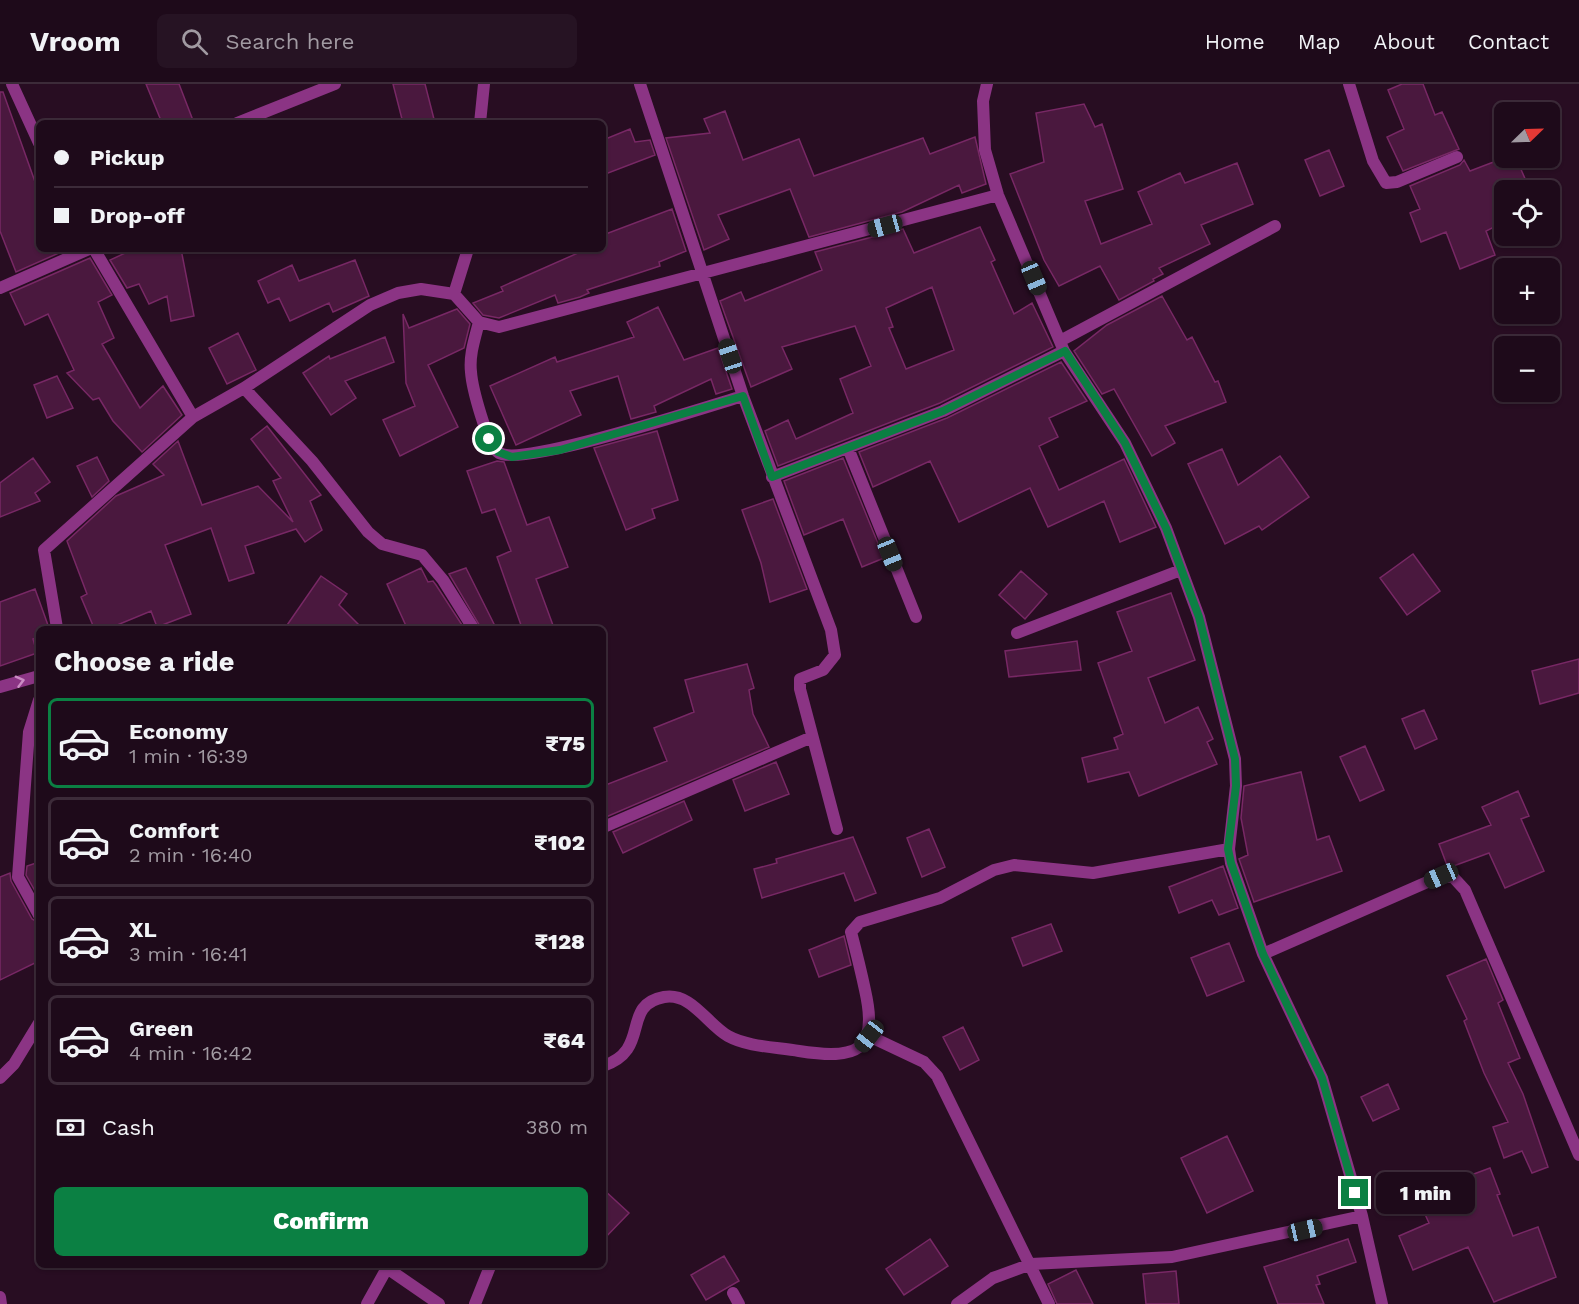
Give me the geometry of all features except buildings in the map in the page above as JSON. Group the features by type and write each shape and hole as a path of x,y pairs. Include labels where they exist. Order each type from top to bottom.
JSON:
{"street":[{"path":"12,84 36,136"},
{"path":"245,120 335,84"},
{"path":"480,120 484,84"},
{"path":"640,84 743,396 831,630 836,654 823,670 801,679 803,702 837,829"},
{"path":"987,84 982,101 985,150 998,195 1062,346 1125,443 1166,528 1199,617 1235,759 1236,786 1228,849 1231,863 1263,954 1322,1078 1362,1216 1382,1304"},
{"path":"1349,84 1373,161 1386,183 1397,182 1457,157"},
{"path":"57,626 44,550 193,417 244,388 370,304 398,293 421,289 454,294 479,322 499,327 704,275 998,195"},
{"path":"772,477 943,411 1275,226"},
{"path":"0,288 85,252"},
{"path":"94,252 193,417"},
{"path":"454,294 467,252"},
{"path":"479,322 471,354 471,373 489,439 498,452 512,457 560,450 743,396"},
{"path":"244,388 312,461 368,532 382,544 422,555 443,580 472,626"},
{"path":"848,448 916,617"},
{"path":"1017,633 1182,570"},
{"path":"0,687 36,677"},
{"path":"36,709 29,732 18,878 36,910"},
{"path":"606,826 812,737"},
{"path":"606,1065 619,1060 633,1043 638,1014 650,1001 666,997 684,999 725,1034 738,1041 822,1055 845,1053 861,1046 869,1036 871,1018 851,932 860,922 940,898 994,870 1014,865 1093,873 1228,849"},
{"path":"1263,954 1441,876 1453,877 1465,890 1579,1155"},
{"path":"0,1078 14,1064 36,1028"},
{"path":"869,1036 924,1062 937,1076 1049,1304"},
{"path":"957,1304 993,1278 1031,1264 1172,1257 1362,1216"},
{"path":"367,1304 383,1268"},
{"path":"387,1268 439,1304"},
{"path":"475,1304 489,1268"},
{"path":"0,1297 1,1304"}],"route":[{"path":"489,439 498,452 512,457 560,450 743,396 772,477 943,411 1065,351 1125,443 1166,528 1199,617 1235,759 1236,786 1228,849 1231,863 1263,954 1322,1078 1355,1193"}]}
